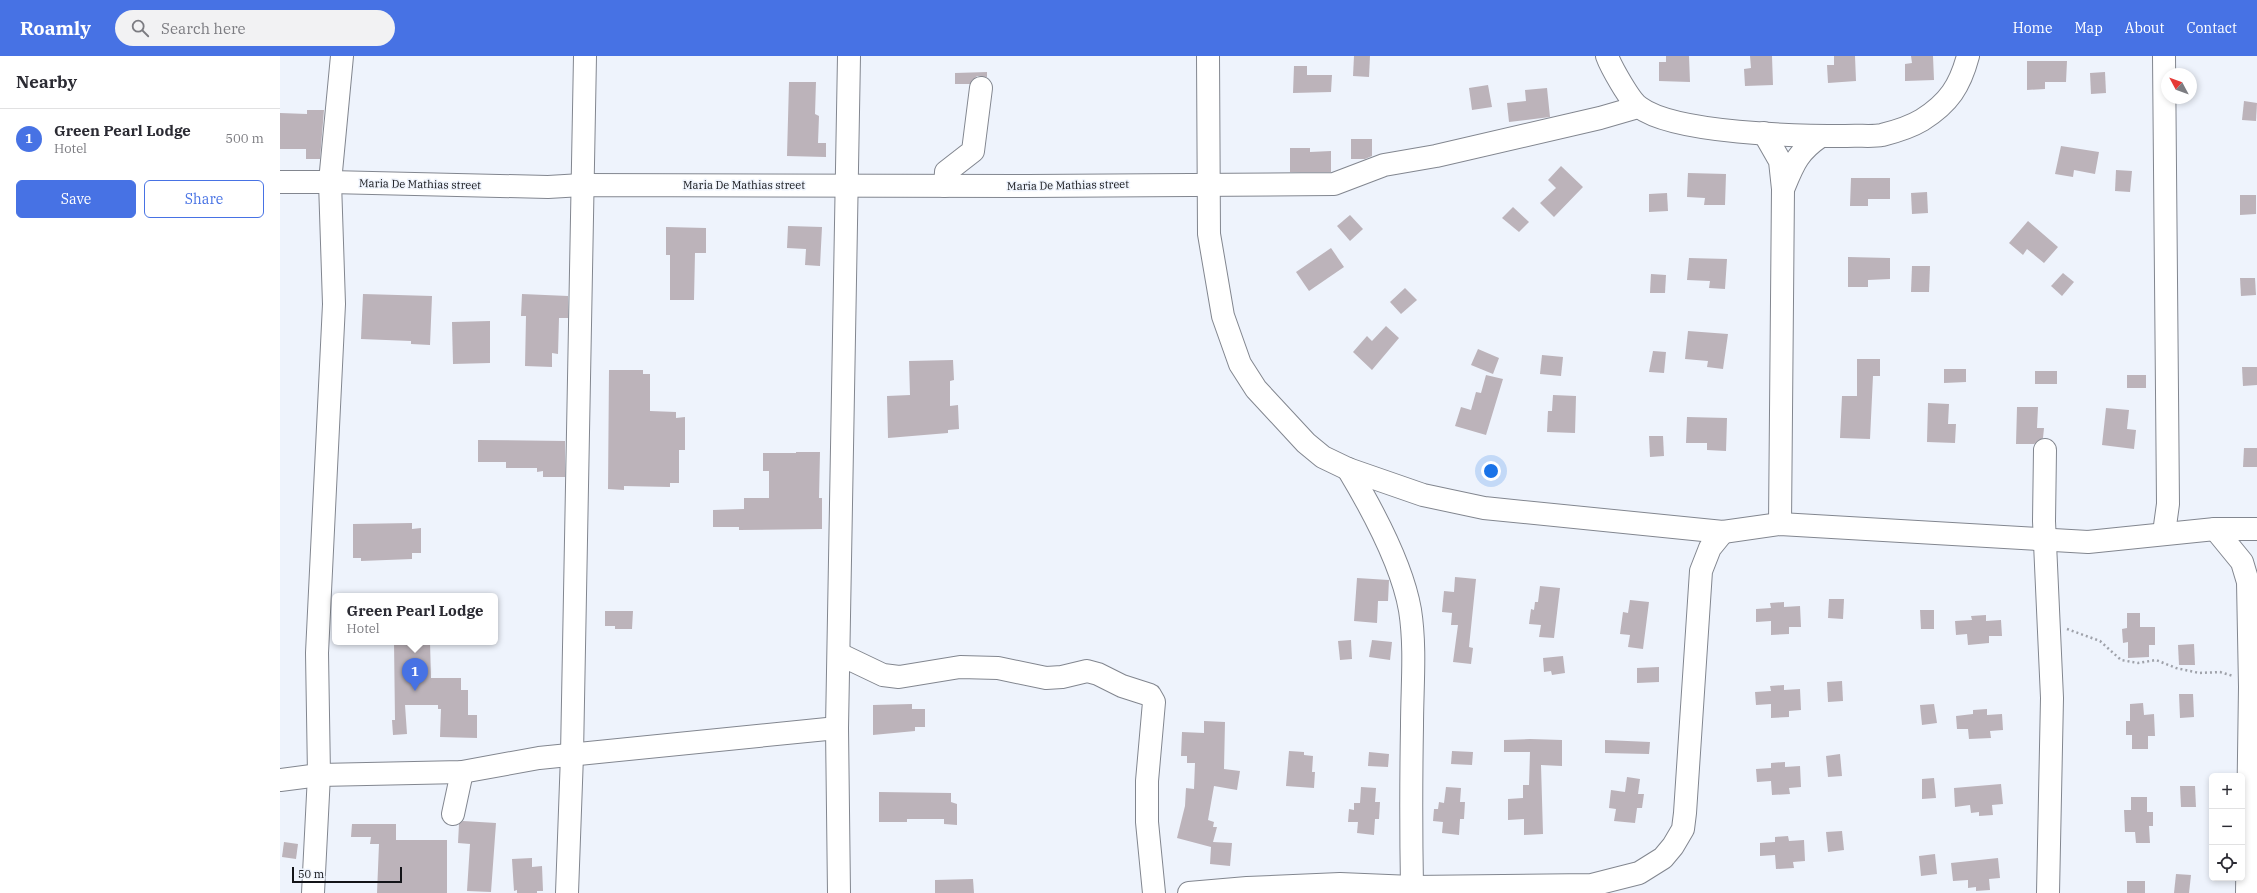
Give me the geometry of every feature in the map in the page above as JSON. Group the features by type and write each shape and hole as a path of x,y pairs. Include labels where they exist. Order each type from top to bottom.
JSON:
{"street":[{"path":"313,893 319,775 317,653 334,304 330,182 342,56"},
{"path":"567,893 572,755 585,56"},
{"path":"839,893 837,728 849,56"},
{"path":"1208,56 1209,234 1221,308 1240,364 1256,389 1306,443 1324,457 1348,469 1423,495 1484,508 1723,532 1780,524 2088,542 2164,533 2215,529 2257,529"},
{"path":"1608,56 1611,67 1638,107 1661,118 1687,125 1764,133 1821,136 1882,135 1921,120 1948,99 1962,79 1968,56"},
{"path":"2164,56 2168,504 2164,533"},
{"path":"945,186 946,172 973,151 981,88"},
{"name":"Maria De Mathias street","path":"280,182 548,187 582,185 945,186 1208,183 1334,184 1384,164 1436,156 1600,118 1638,107"},
{"path":"1764,133 1780,161 1783,189 1780,524"},
{"path":"1783,189 1794,162 1802,151 1821,136"},
{"path":"2045,450 2046,539 2052,698 2048,893"},
{"path":"1348,469 1366,499 1384,538 1403,584 1410,611 1412,652 1410,801 1412,887"},
{"path":"2215,529 2242,562 2248,582 2250,678 2248,893"},
{"path":"1190,893 1247,888 1340,884 1412,887 1592,889 1639,873 1663,858 1673,846 1683,829 1701,571 1710,548 1723,532"},
{"path":"839,654 883,675 899,677 960,667 998,668 1046,678 1062,677 1087,671 1122,686 1150,695 1154,706 1147,781 1147,822 1154,893"},
{"path":"280,780 319,775 462,772 539,758 837,728"},
{"path":"452,814 462,772"}],"path":[{"path":"2049,622 2100,641 2121,660 2138,663 2156,660 2176,668 2199,673 2220,672 2238,678 2250,678"}],"building":[{"path":"1354,56 1370,56 1369,77 1353,76"},
{"path":"1666,56 1689,56 1690,82 1659,81 1659,62 1666,62"},
{"path":"1750,56 1772,56 1773,85 1745,86 1744,69 1751,68"},
{"path":"1834,56 1855,56 1856,81 1828,83 1827,65 1834,65"},
{"path":"1911,56 1933,56 1934,80 1905,81 1905,64 1912,63"},
{"path":"2027,61 2067,61 2066,82 2045,82 2045,89 2027,90"},
{"path":"1294,66 1307,66 1307,75 1332,75 1331,92 1293,93"},
{"path":"987,72 987,77 977,76 970,84 955,84 955,73"},
{"path":"2105,72 2106,93 2091,94 2090,73"},
{"path":"789,82 816,82 815,114 819,116 818,143 826,143 826,157 787,156"},
{"path":"1488,85 1492,107 1472,110 1469,88"},
{"path":"1547,88 1550,117 1509,122 1507,103 1526,101 1525,90"},
{"path":"2244,101 2257,103 2256,121 2242,120"},
{"path":"307,110 324,110 320,159 306,159 306,149 280,149 280,113 307,114"},
{"path":"1351,139 1372,139 1372,156 1365,159 1351,159"},
{"path":"2061,146 2099,152 2095,174 2074,170 2073,177 2055,174"},
{"path":"1290,148 1310,148 1310,152 1331,151 1331,172 1290,172"},
{"path":"1561,166 1583,187 1554,217 1540,203 1556,188 1548,180"},
{"path":"2116,170 2132,171 2130,192 2115,191"},
{"path":"1688,173 1726,174 1725,205 1704,205 1705,198 1687,197"},
{"path":"1851,178 1890,178 1890,199 1868,199 1868,206 1850,206"},
{"path":"1927,192 1928,213 1912,214 1911,193"},
{"path":"1667,193 1668,211 1649,212 1649,194"},
{"path":"2240,195 2256,195 2256,214 2240,215"},
{"path":"1513,207 1529,222 1519,232 1502,218"},
{"path":"1350,215 1363,229 1350,241 1337,226"},
{"path":"2028,221 2058,247 2044,263 2027,249 2023,255 2009,243"},
{"path":"788,226 822,227 820,266 805,265 806,249 787,248"},
{"path":"666,227 706,228 706,253 695,253 694,300 670,300 670,255 666,255"},
{"path":"1331,248 1344,267 1309,291 1296,272"},
{"path":"1848,257 1890,258 1890,279 1868,280 1868,287 1848,287"},
{"path":"1689,258 1727,259 1725,289 1709,288 1710,281 1687,280"},
{"path":"1912,266 1930,266 1929,292 1911,292"},
{"path":"2063,273 2074,282 2062,296 2051,286"},
{"path":"1651,274 1666,275 1665,293 1650,293"},
{"path":"2240,278 2255,278 2256,295 2241,296"},
{"path":"1405,288 1417,300 1401,314 1390,302"},
{"path":"363,294 432,296 430,345 411,344 411,341 361,339"},
{"path":"522,294 568,296 568,318 559,318 558,354 552,353 552,367 525,366 526,316 521,316"},
{"path":"490,321 490,363 453,364 452,322"},
{"path":"1386,326 1399,338 1372,370 1353,352 1367,336 1372,341"},
{"path":"1688,331 1728,334 1723,369 1707,367 1708,361 1685,359"},
{"path":"1478,349 1499,358 1493,374 1471,365"},
{"path":"1653,351 1666,352 1664,373 1649,372"},
{"path":"1542,355 1563,357 1561,376 1540,374"},
{"path":"1857,359 1880,359 1880,376 1873,376 1870,439 1840,438 1842,396 1857,396"},
{"path":"953,360 954,380 950,381 950,406 958,405 959,429 948,430 948,433 888,438 887,396 910,395 909,361"},
{"path":"2242,367 2257,367 2257,385 2243,386"},
{"path":"1944,369 1966,369 1966,382 1944,383"},
{"path":"609,370 643,370 643,374 650,374 650,411 676,412 676,418 685,417 685,450 679,450 679,483 670,483 670,487 624,486 624,490 608,489"},
{"path":"2035,371 2057,371 2057,384 2035,384"},
{"path":"1486,375 1503,379 1486,435 1455,426 1461,407 1471,410 1476,392 1481,393"},
{"path":"2127,375 2146,375 2146,388 2127,388"},
{"path":"1553,395 1576,396 1575,433 1547,432 1548,411 1552,411"},
{"path":"1928,403 1949,404 1948,424 1956,424 1955,443 1927,442"},
{"path":"2017,407 2038,407 2037,428 2044,428 2043,438 2034,444 2016,444"},
{"path":"2106,408 2129,410 2127,429 2136,430 2134,449 2102,445"},
{"path":"1687,417 1727,418 1726,451 1707,450 1707,443 1686,443"},
{"path":"1649,436 1663,436 1664,456 1650,457"},
{"path":"478,440 565,441 565,477 543,477 543,471 537,472 537,468 506,468 506,462 478,462"},
{"path":"2244,448 2257,448 2257,467 2243,467"},
{"path":"820,452 819,498 822,498 822,529 739,530 739,527 713,527 713,510 744,509 744,498 769,498 769,471 763,471 763,453"},
{"path":"412,523 412,529 421,528 421,553 412,553 412,559 361,561 361,558 353,558 353,524"},
{"path":"1455,577 1476,579 1469,647 1473,648 1471,664 1453,662 1458,625 1451,625 1452,613 1442,612 1444,591 1454,592"},
{"path":"1357,578 1389,580 1388,601 1378,601 1377,623 1354,621"},
{"path":"1540,586 1560,588 1554,638 1539,637 1541,625 1529,624 1531,609 1534,610 1535,602 1538,602"},
{"path":"1829,599 1844,599 1843,619 1828,618"},
{"path":"1630,600 1649,602 1643,649 1628,647 1630,635 1620,634 1623,612 1628,613"},
{"path":"1784,602 1784,607 1800,606 1801,627 1789,627 1789,634 1771,635 1771,621 1756,622 1756,609 1771,608 1770,603"},
{"path":"1920,610 1934,610 1934,629 1921,629"},
{"path":"605,611 633,611 632,629 615,629 615,626 605,626"},
{"path":"2127,613 2140,613 2140,627 2155,627 2155,645 2149,645 2149,657 2128,658 2128,642 2123,643 2122,629 2127,628"},
{"path":"1986,615 1986,621 2001,620 2002,636 1989,636 1989,643 1968,645 1967,634 1956,635 1955,621 1972,620 1971,616"},
{"path":"1351,640 1352,659 1340,660 1338,641"},
{"path":"1372,640 1392,642 1390,660 1369,657"},
{"path":"2194,644 2195,665 2179,665 2178,645"},
{"path":"394,645 430,645 431,678 461,678 461,690 468,690 468,715 477,715 477,738 440,737 441,709 438,709 438,705 405,705 407,734 393,735 392,720 395,720"},
{"path":"1563,656 1565,673 1552,675 1551,671 1544,672 1543,658"},
{"path":"1659,667 1659,682 1637,683 1637,668"},
{"path":"1842,681 1843,701 1828,702 1827,682"},
{"path":"1784,685 1784,690 1800,689 1801,710 1789,711 1789,717 1771,718 1771,704 1756,705 1755,692 1771,691 1770,686"},
{"path":"2179,694 2193,694 2194,717 2180,718"},
{"path":"2143,703 2144,715 2154,714 2155,736 2148,736 2148,749 2132,749 2132,735 2126,735 2126,721 2130,721 2130,704"},
{"path":"912,704 912,709 925,709 925,727 915,727 915,731 873,735 873,705"},
{"path":"1934,704 1937,723 1922,725 1920,705"},
{"path":"1987,709 1987,715 2002,714 2003,730 1990,731 1991,738 1969,739 1968,729 1957,729 1956,716 1973,714 1973,710"},
{"path":"1204,721 1225,722 1224,769 1240,771 1237,790 1214,786 1208,820 1214,822 1213,827 1217,827 1213,842 1232,843 1230,866 1210,864 1211,847 1177,838 1185,806 1186,788 1194,789 1195,763 1187,763 1187,756 1181,756 1182,732 1204,733"},
{"path":"1504,740 1562,740 1562,766 1541,765 1543,834 1524,835 1524,819 1508,820 1508,799 1523,798 1523,785 1529,785 1530,752 1504,752"},
{"path":"1605,740 1650,742 1649,754 1605,753"},
{"path":"1289,751 1304,752 1304,755 1313,756 1312,772 1315,772 1314,788 1286,786"},
{"path":"1452,751 1473,752 1472,765 1451,764"},
{"path":"1369,752 1389,754 1388,767 1368,766"},
{"path":"1840,754 1842,776 1828,777 1826,756"},
{"path":"1785,762 1785,767 1800,766 1801,787 1789,788 1790,794 1772,795 1771,781 1757,782 1756,769 1771,768 1771,763"},
{"path":"1627,777 1640,779 1638,794 1644,794 1642,808 1637,808 1635,823 1614,821 1616,809 1609,808 1611,790 1625,792"},
{"path":"1934,778 1936,798 1922,799 1922,779"},
{"path":"2001,784 2003,804 1992,805 1993,815 1979,816 1979,812 1971,813 1970,805 1955,807 1954,788"},
{"path":"2180,786 2195,786 2196,807 2181,807"},
{"path":"1361,787 1376,788 1375,802 1380,802 1379,819 1375,819 1374,835 1357,833 1358,822 1348,822 1349,809 1354,810 1354,803 1360,803"},
{"path":"1446,787 1461,788 1460,802 1465,802 1464,819 1460,819 1459,835 1442,833 1443,822 1433,821 1434,809 1438,809 1439,802 1444,803"},
{"path":"879,792 951,793 951,802 957,804 957,825 944,824 944,819 907,819 907,822 879,822"},
{"path":"2131,797 2147,797 2147,812 2153,812 2153,826 2149,826 2150,843 2136,843 2135,832 2125,832 2124,810 2131,810"},
{"path":"463,821 496,823 491,892 467,891 470,844 458,843 459,824"},
{"path":"352,824 396,824 396,840 447,840 447,893 377,893 379,844 370,844 371,837 351,837"},
{"path":"1842,831 1844,850 1828,852 1826,832"},
{"path":"1788,836 1789,841 1804,840 1805,861 1793,862 1794,868 1776,869 1775,855 1760,856 1760,843 1775,842 1775,837"},
{"path":"284,842 298,844 296,859 282,857"},
{"path":"1935,854 1937,874 1921,876 1919,856"},
{"path":"532,858 532,867 542,866 543,891 537,891 537,893 517,893 517,890 514,891 512,859"},
{"path":"1998,858 2000,878 1989,879 1990,890 1976,891 1976,887 1968,888 1968,880 1953,881 1951,863"},
{"path":"2176,874 2191,875 2189,893 2174,893"},
{"path":"973,879 974,893 935,893 935,880"},
{"path":"2127,881 2145,881 2145,893 2127,893"}],"place":[{"name":"Green Pearl Lodge","path":"415,691"}]}
